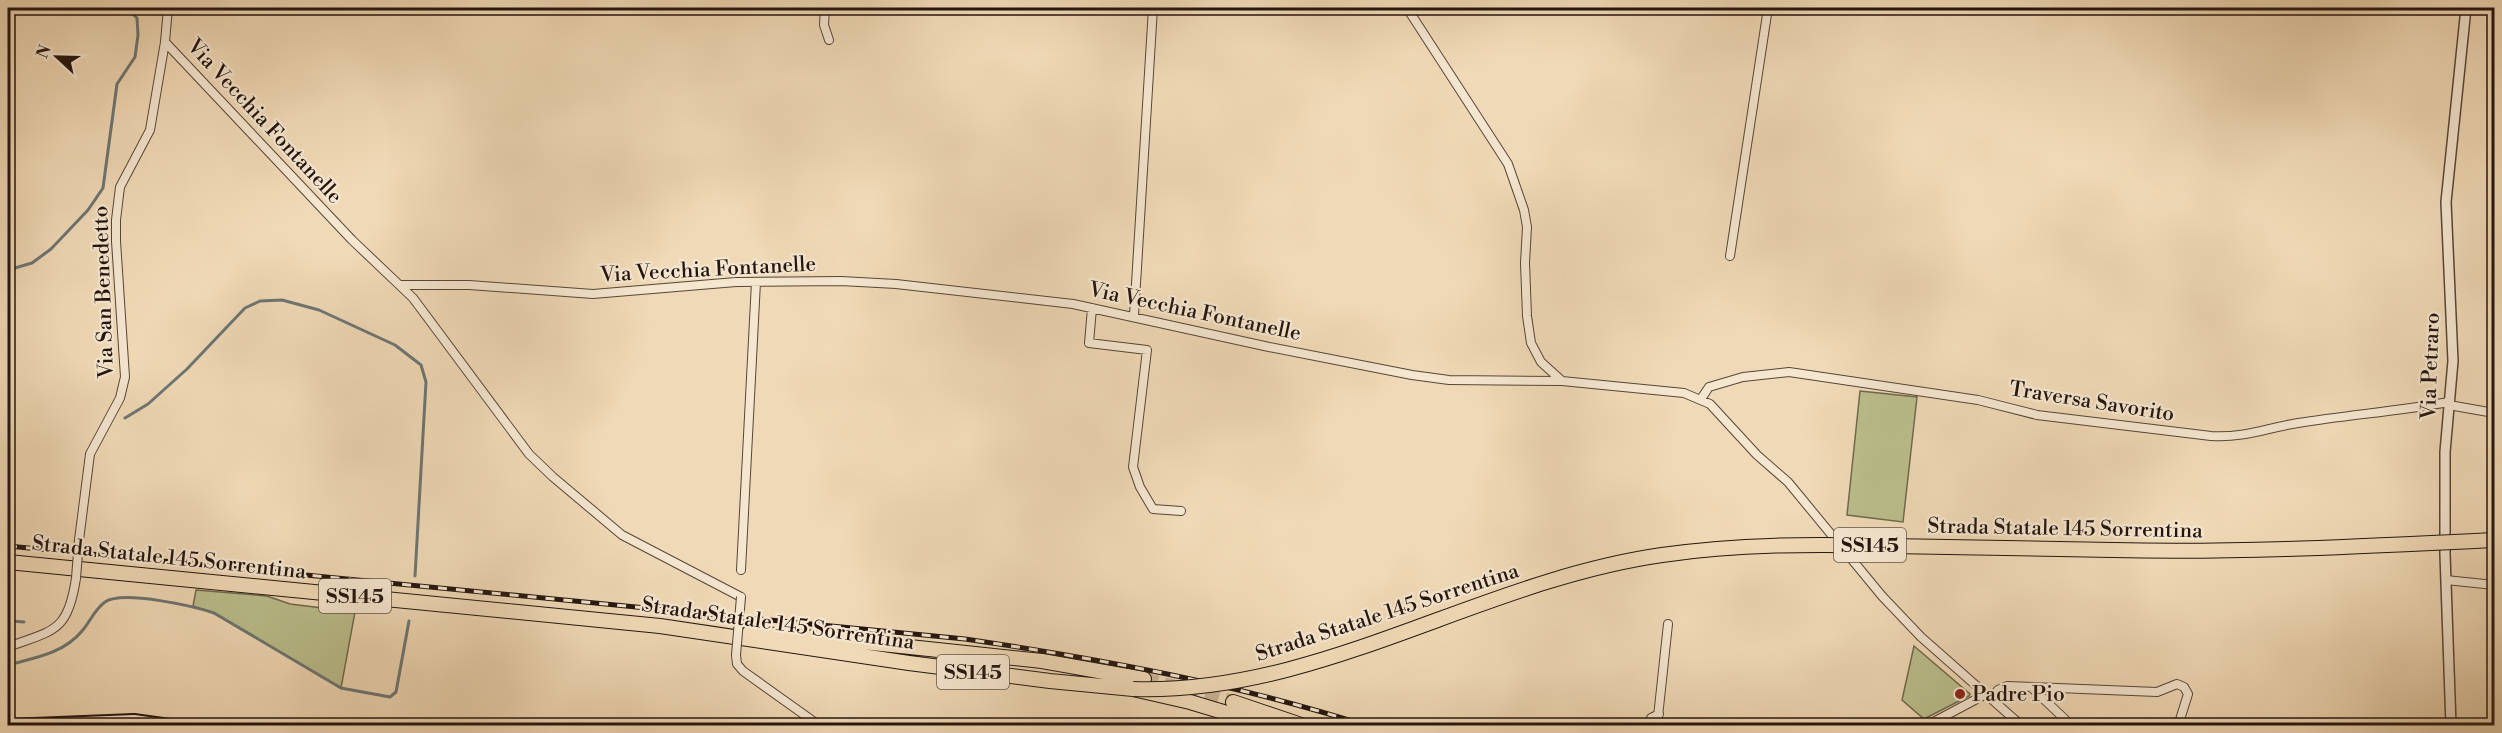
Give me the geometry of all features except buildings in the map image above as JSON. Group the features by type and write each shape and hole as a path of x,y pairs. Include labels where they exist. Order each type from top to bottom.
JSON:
{"highway":[{"name":"Strada Statale 145 Sorrentina","path":"8,562 637,624 1027,678 1133,689 1192,689 1266,677 1337,655 1560,577 1603,565 1713,548 1836,544 2223,552 2494,540"},
{"path":"702,632 762,633 900,645 1071,665 1144,679"},
{"path":"1133,689 1190,702 1270,726"},
{"path":"1233,702 1304,726"}],"main road":[{"path":"8,725 134,720 177,726"}],"street":[{"name":"Via Vecchia Fontanelle","path":"168,8 165,42 352,240 402,285 469,285 593,294 700,284 756,282 841,281 896,284 1043,300 1092,308 1269,347 1412,375 1449,380 1562,381 1684,393 1701,399"},
{"path":"825,8 824,25 829,40"},
{"path":"1134,316 1153,8"},
{"path":"1407,8 1508,164 1524,210 1527,227 1527,316 1531,343 1541,362 1562,381"},
{"path":"1730,256 1768,8"},
{"name":"Via Petraro","path":"2451,726 2446,580 2445,452 2453,361 2446,202 2466,8"},
{"name":"Via San Benedetto","path":"8,647 44,635 61,622 71,605 90,454 120,398 125,377 116,241 118,195 126,172 150,130 156,107 165,42"},
{"path":"741,570 756,282"},
{"path":"402,285 530,454 553,477 622,535 741,597 737,664 820,726"},
{"path":"1092,308 1089,343 1147,350 1133,472 1153,509 1181,511"},
{"name":"Traversa Savorito","path":"1701,399 1709,387 1743,377 1789,372 1978,400 2037,415 2236,437 2296,423 2449,404 2494,413"},
{"path":"1701,399 1710,404 1757,455 1788,482 1882,596 1921,637 2022,726"},
{"path":"2446,580 2494,585"},
{"path":"1657,726 1668,624"},
{"path":"1926,726 2007,687 2157,692 2177,684 2184,687 2188,694 2178,726"},
{"path":"2031,687 2072,726"},
{"path":"1650,726 1651,718 1659,714"}],"green space":[{"path":"1860,391 1917,397 1903,522 1847,515"},
{"path":"196,590 267,596 290,604 355,612 341,688 214,613 193,606"},
{"path":"1914,646 1970,694 1969,696 1924,719 1902,700"}],"waterway":[{"path":"8,270 32,263 51,249 88,210 103,188 117,84 135,57 138,35 137,18 126,8"},
{"path":"125,418 148,404 187,369 245,308 260,301 282,300 319,310 395,345 421,365 426,382 415,576"},
{"path":"8,665 48,654 66,645 82,631 105,602 114,599 142,598 175,603 214,613 341,688 390,697 396,692 409,621"},
{"path":"11,621 24,622"}],"tunnel":[{"path":"1144,679 1233,702"}],"railway":[{"path":"8,546 965,639 1118,664 1219,685 1368,726"}],"place":[{"name":"Padre Pio","path":"1960,694"}]}
